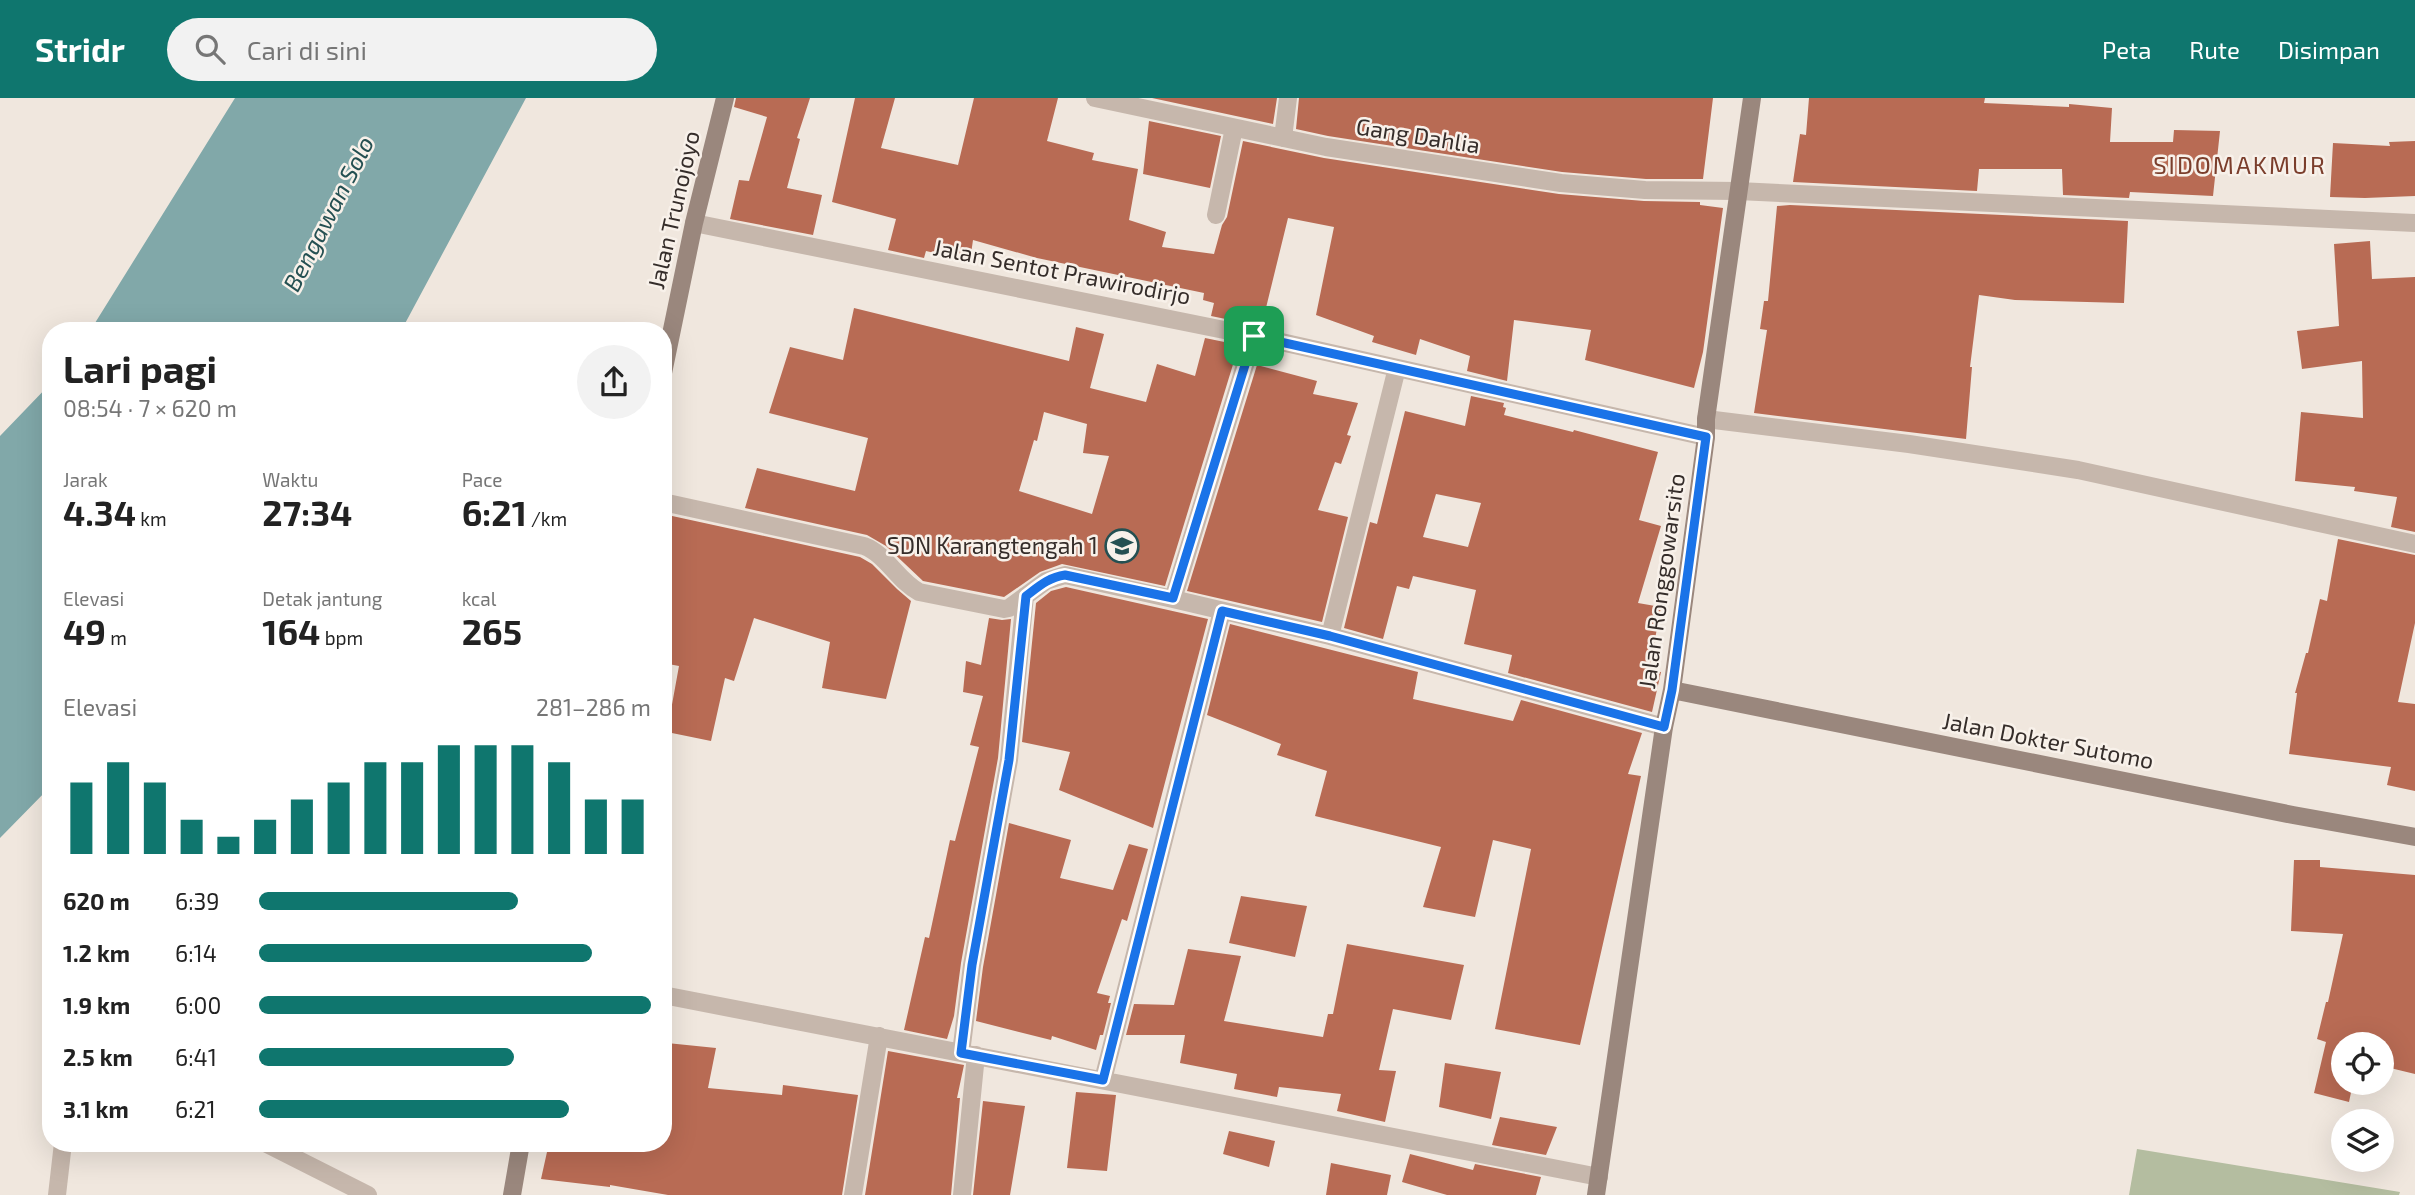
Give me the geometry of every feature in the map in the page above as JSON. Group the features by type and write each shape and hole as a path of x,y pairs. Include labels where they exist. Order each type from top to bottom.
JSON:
{"street":[{"name":"Jalan Trunojoyo","path":"672,329 694,223 725,98"},
{"name":"Gang Dahlia","path":"1094,98 1339,149 1561,183 1645,190 1738,191 2415,223"},
{"path":"1283,138 1288,98"},
{"name":"Jalan Ronggowarsito","path":"1598,1186 1664,727 1672,690 1752,98"},
{"path":"1216,215 1234,128"},
{"name":"Jalan Sentot Prawirodirjo","path":"694,223 1254,336 1397,368 1706,428 1909,444 2078,470 2415,544"},
{"path":"1173,598 1254,336"},
{"path":"1330,636 1397,368"},
{"path":"672,504 864,546 875,551 919,592 1004,609 1046,581 1065,575 1330,636 1664,727"},
{"path":"962,1195 972,965 1009,760 1026,596"},
{"path":"1103,1080 1222,611"},
{"name":"Jalan Dokter Sutomo","path":"1672,690 2280,813 2415,837"},
{"path":"672,997 1103,1080 1598,1186"},
{"path":"853,1195 879,1037"},
{"path":"57,1195 62,1152"},
{"path":"283,1152 368,1195"},
{"path":"512,1195 519,1152"}],"green space":[{"path":"2137,1149 2400,1192 2399,1195 2129,1195"}],"water":[{"name":"Bengawan Solo","path":"235,98 526,98 406,322 96,322"},
{"path":"42,392 42,795 0,838 0,436"}],"building":[{"path":"736,98 810,98 797,138 800,139 787,188 822,195 813,235 730,219 739,180 749,181 767,117 734,107"},
{"path":"855,98 895,98 881,148 958,165 974,98 1058,98 1047,141 1094,153 1092,160 1138,169 1129,220 1166,232 1162,247 1214,254 1227,217 1243,141 1324,158 1559,194 1644,201 1700,202 1700,205 1723,208 1703,352 1694,388 1585,360 1591,330 1514,320 1507,381 1467,371 1470,356 1420,339 1416,355 1372,342 1374,336 1316,315 1334,227 1288,218 1264,316 1259,315 1255,325 1211,316 1214,303 1203,300 1204,293 1037,258 973,240 970,261 926,251 924,258 888,250 896,219 832,202"},
{"path":"1152,98 1277,98 1273,124"},
{"path":"1299,98 1713,98 1703,179 1646,179 1562,172 1296,129"},
{"path":"1809,98 1985,98 1984,103 2069,107 2069,104 2112,108 2110,142 2173,142 2174,130 2220,131 2213,196 2130,192 2129,198 2063,195 2062,169 1979,169 1977,191 1793,182 1800,134 1806,135"},
{"path":"1149,121 1221,136 1210,188 1143,174"},
{"path":"2415,141 2415,196 2330,197 2333,143 2390,146 2389,142"},
{"path":"1777,206 2128,221 2124,303 2015,300 1979,295 1970,367 1966,439 1754,413 1767,330 1760,329 1764,301 1768,301"},
{"path":"2370,241 2372,279 2415,277 2415,532 2391,527 2397,497 2354,491 2355,487 2295,481 2301,412 2363,418 2362,361 2302,369 2297,331 2339,326 2334,244"},
{"path":"854,308 1069,361 1076,327 1104,334 1090,388 1146,402 1157,364 1195,376 1205,338 1239,345 1165,586 1062,564 1040,572 1004,597 923,581 886,546 867,535 745,508 757,468 855,491 868,438 769,413 790,347 843,360","holes":["1044,412 1087,424 1083,453 1109,456 1092,514 1019,491"]},
{"path":"1257,365 1317,381 1313,394 1358,403 1347,435 1351,436 1341,464 1335,462 1318,510 1348,517 1322,622 1187,591"},
{"path":"1471,396 1504,403 1504,415 1658,452 1639,520 1661,526 1638,603 1661,607 1649,671 1661,672 1652,712 1508,673 1512,655 1464,644 1476,590 1413,576 1409,589 1397,586 1383,639 1344,628 1370,522 1377,524 1405,411 1465,426","holes":["1436,494 1481,503 1468,547 1423,537"]},
{"path":"672,516 860,557 872,564 911,601 886,699 822,688 830,642 754,618 734,681 725,678 711,741 672,733 672,704 679,666 672,665"},
{"path":"2338,539 2415,555 2415,623 2398,702 2415,704 2415,791 2387,785 2391,767 2289,754 2295,693 2308,653 2320,599 2327,601"},
{"path":"1066,587 1208,619 1153,828 1059,790 1070,752 1022,742 1036,603 1051,591"},
{"path":"989,618 1011,619 998,758 954,1016 947,1039 904,1030 925,937 929,938 950,840 955,841 979,747 970,745 983,696 963,692 966,661 981,665"},
{"path":"1230,624 1418,672 1413,699 1513,721 1521,700 1642,733 1628,774 1641,776 1580,1045 1495,1029 1531,849 1493,840 1475,917 1423,907 1441,847 1315,816 1327,771 1277,755 1281,744 1207,715"},
{"path":"1009,823 1071,840 1060,878 1113,890 1129,844 1148,849 1127,921 1122,919 1097,993 1110,996 1108,1003 1111,1003 1103,1035 1100,1035 1096,1050 1052,1036 1051,1040 976,1021"},
{"path":"2294,860 2320,860 2320,867 2415,875 2415,1074 2394,1069 2394,1032 2331,1032 2331,1095 2350,1095 2349,1102 2314,1093 2326,1042 2317,1039 2343,934 2291,931"},
{"path":"1241,896 1307,906 1295,957 1229,943"},
{"path":"1347,944 1464,965 1451,1020 1393,1009 1379,1070 1396,1071 1385,1122 1337,1111 1341,1094 1279,1087 1277,1097 1234,1089 1237,1074 1180,1063 1185,1035 1126,1035 1134,1004 1174,1005 1188,949 1241,956 1224,1021 1323,1037 1328,1014 1333,1014"},
{"path":"672,1044 716,1048 708,1088 782,1095 783,1085 858,1095 842,1195 668,1195 610,1185 541,1179 547,1152 672,1152"},
{"path":"888,1051 964,1065 957,1098 960,1098 951,1195 865,1195"},
{"path":"1445,1063 1501,1072 1491,1119 1439,1107"},
{"path":"1076,1092 1116,1095 1107,1171 1067,1168"},
{"path":"983,1101 1025,1106 1010,1195 973,1195"},
{"path":"1500,1117 1557,1127 1546,1155 1492,1145"},
{"path":"1229,1131 1275,1141 1269,1167 1223,1154"},
{"path":"1410,1154 1473,1170 1475,1164 1541,1177 1536,1195 1447,1195 1402,1182"},
{"path":"1331,1163 1391,1175 1387,1195 1326,1195"}],"place":[{"name":"SDN Karangtengah 1","path":"1122,546"}],"district":[{"name":"SIDOMAKMUR","path":"2240,166"}],"route":[{"path":"1254,336 1706,437 1672,690 1664,727 1330,636 1222,611 1103,1080 961,1053 972,965 1009,760 1026,596 1046,581 1065,575 1173,598 1254,336"}]}
